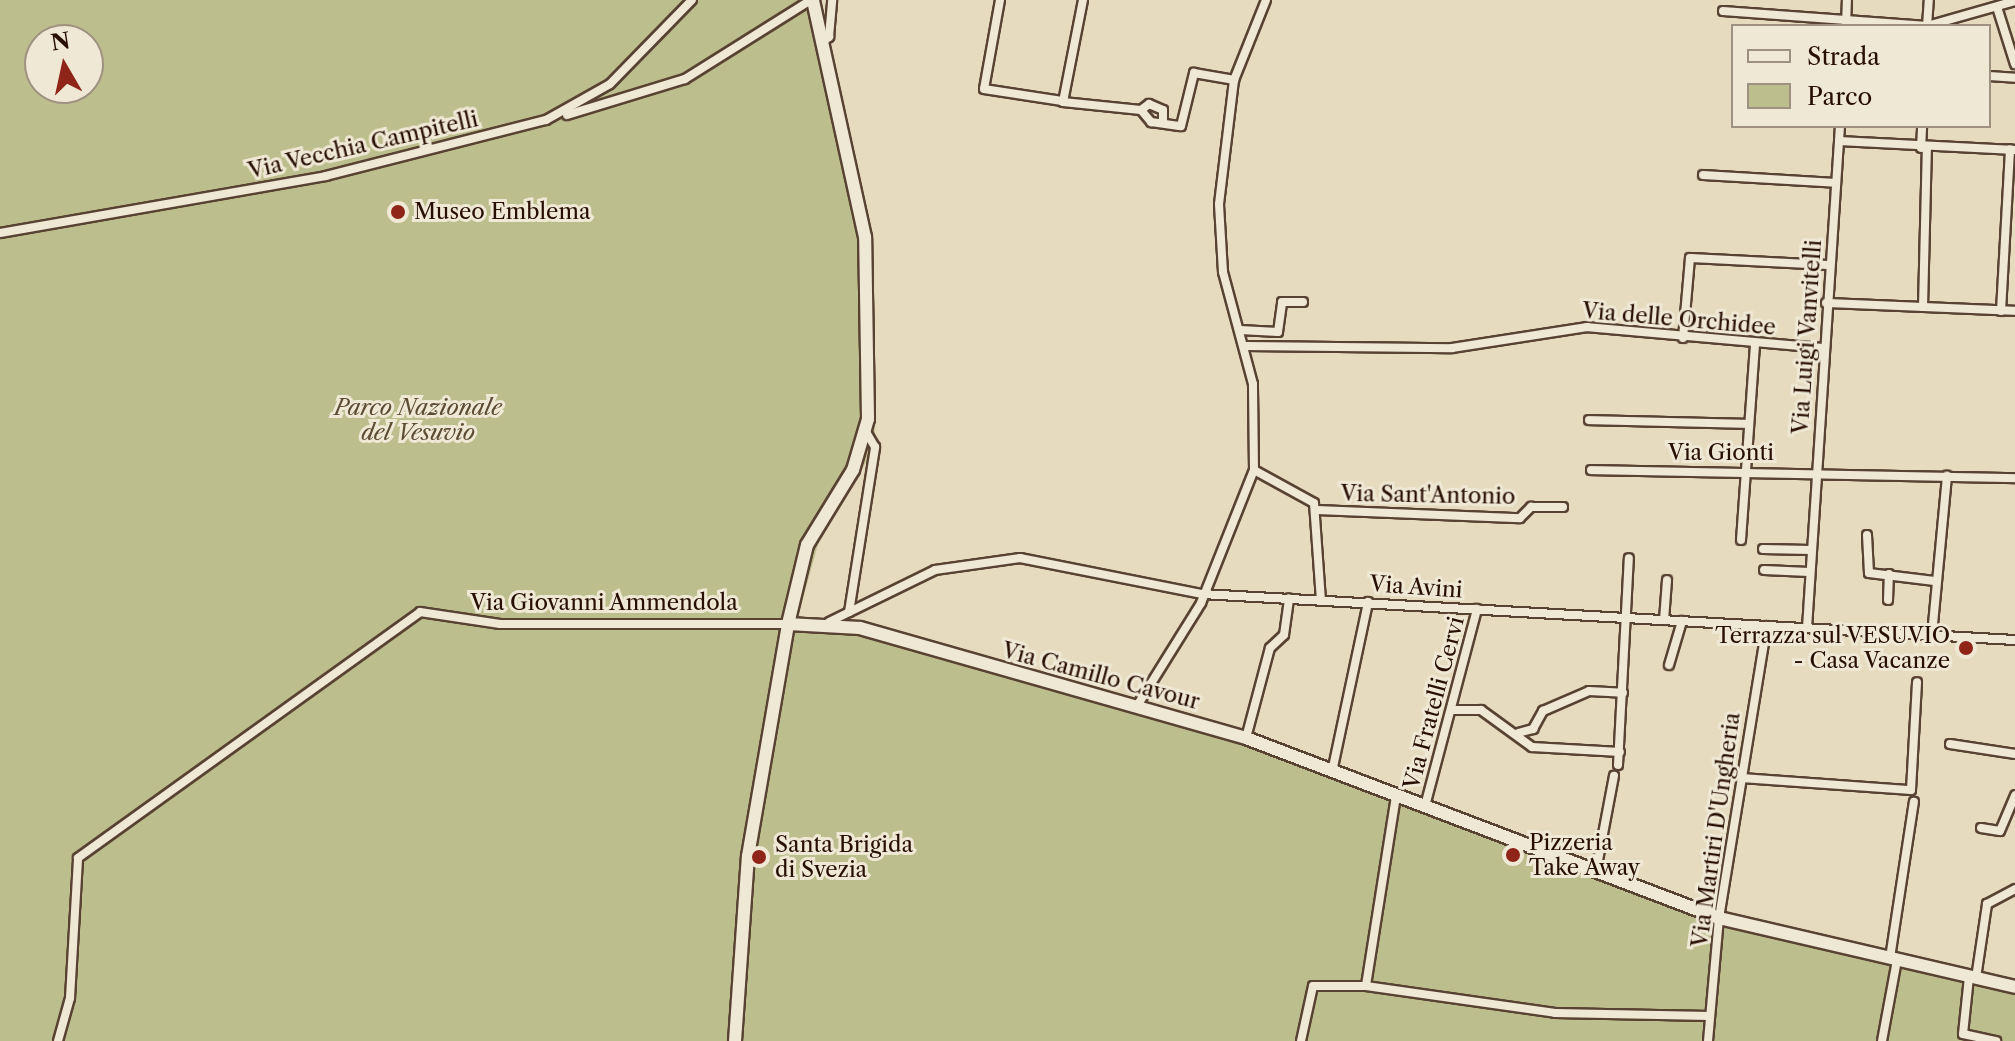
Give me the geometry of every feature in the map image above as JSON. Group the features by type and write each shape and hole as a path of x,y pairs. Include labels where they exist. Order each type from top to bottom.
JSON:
{"street":[{"name":"Via Vecchia Campitelli","path":"0,233 326,176 546,120 610,84 692,0"},
{"path":"546,120 685,79 812,0 865,237 866,432 807,545 788,624 748,856 735,1041"},
{"path":"822,42 829,37 832,0"},
{"path":"1000,0 984,89 1062,101"},
{"path":"1083,0 1063,102 1141,110 1158,106 1163,123"},
{"path":"1137,706 1202,594 1254,470 1246,346 1219,242 1234,80 1266,0"},
{"path":"1846,23 1847,0"},
{"path":"1927,24 1929,0"},
{"path":"1934,24 2015,1"},
{"path":"1997,7 2015,64"},
{"path":"1723,11 1873,24"},
{"path":"1141,110 1163,123 1181,126 1194,73 1234,80"},
{"path":"1991,76 2015,78"},
{"name":"Via Luigi Vanvitelli","path":"1807,628 1840,128"},
{"path":"1922,128 1923,307"},
{"path":"1839,141 1924,148 2012,150 2001,311"},
{"path":"1703,175 1836,183"},
{"path":"1683,338 1690,258 1829,265"},
{"path":"1240,330 1278,332 1282,302 1303,302"},
{"path":"1826,303 2015,311"},
{"name":"Via delle Orchidee","path":"1246,346 1452,348 1587,327 1683,338 1824,348"},
{"path":"1741,540 1755,343"},
{"path":"1589,420 1748,424"},
{"path":"849,612 875,447 866,432"},
{"name":"Via Sant'Antonio","path":"1254,470 1306,495 1317,510 1520,518 1531,507 1563,507"},
{"name":"Via Gionti","path":"1591,470 2015,478"},
{"path":"1932,635 1947,476"},
{"path":"1317,510 1321,600"},
{"path":"1867,535 1869,573 1935,581"},
{"path":"1763,549 1810,550"},
{"path":"1618,765 1629,558"},
{"name":"Via Avini","path":"829,622 935,570 977,560 1052,560 1202,594 2015,640"},
{"path":"1764,570 1809,572"},
{"path":"1888,600 1889,574"},
{"path":"1664,620 1667,580"},
{"path":"1246,738 1270,648 1284,635 1289,598"},
{"path":"1332,772 1368,602"},
{"name":"Via Fratelli Cervi","path":"1425,806 1477,609"},
{"name":"Via Giovanni Ammendola","path":"58,1041 67,1015 75,865 86,850 420,612 500,624 788,624"},
{"path":"1669,665 1682,621"},
{"name":"Via Camillo Cavour","path":"788,624 829,622 1246,738 1719,918 2015,987"},
{"name":"Via Martiri D'Ungheria","path":"1708,1041 1719,918 1767,626"},
{"path":"1742,778 1911,790 1917,682"},
{"path":"1518,733 1533,729 1543,711 1589,691 1623,693"},
{"path":"1451,710 1481,710 1518,733 1532,747 1620,752"},
{"path":"1950,744 2015,754"},
{"path":"1596,871 1614,776"},
{"path":"1981,828 2000,831 2015,795"},
{"path":"1366,986 1396,796"},
{"path":"1882,1041 1914,802"},
{"path":"1996,1041 1963,1034 1987,904 2015,889"},
{"path":"1301,1041 1313,986 1366,986 1555,1013 1710,1016"}],"green space":[{"name":"Parco Nazionale del Vesuvio","path":"0,0 818,0 863,193 873,288 875,447 818,544 798,617 853,623 1355,775 1552,845 1656,897 2015,980 2015,1041 0,1041"}],"place":[{"name":"Museo Emblema","path":"398,212"},
{"name":"Terrazza sul VESUVIO - Casa Vacanze","path":"1966,648"},
{"name":"Pizzeria Take Away","path":"1513,855"},
{"name":"Santa Brigida di Svezia","path":"759,857"}]}
